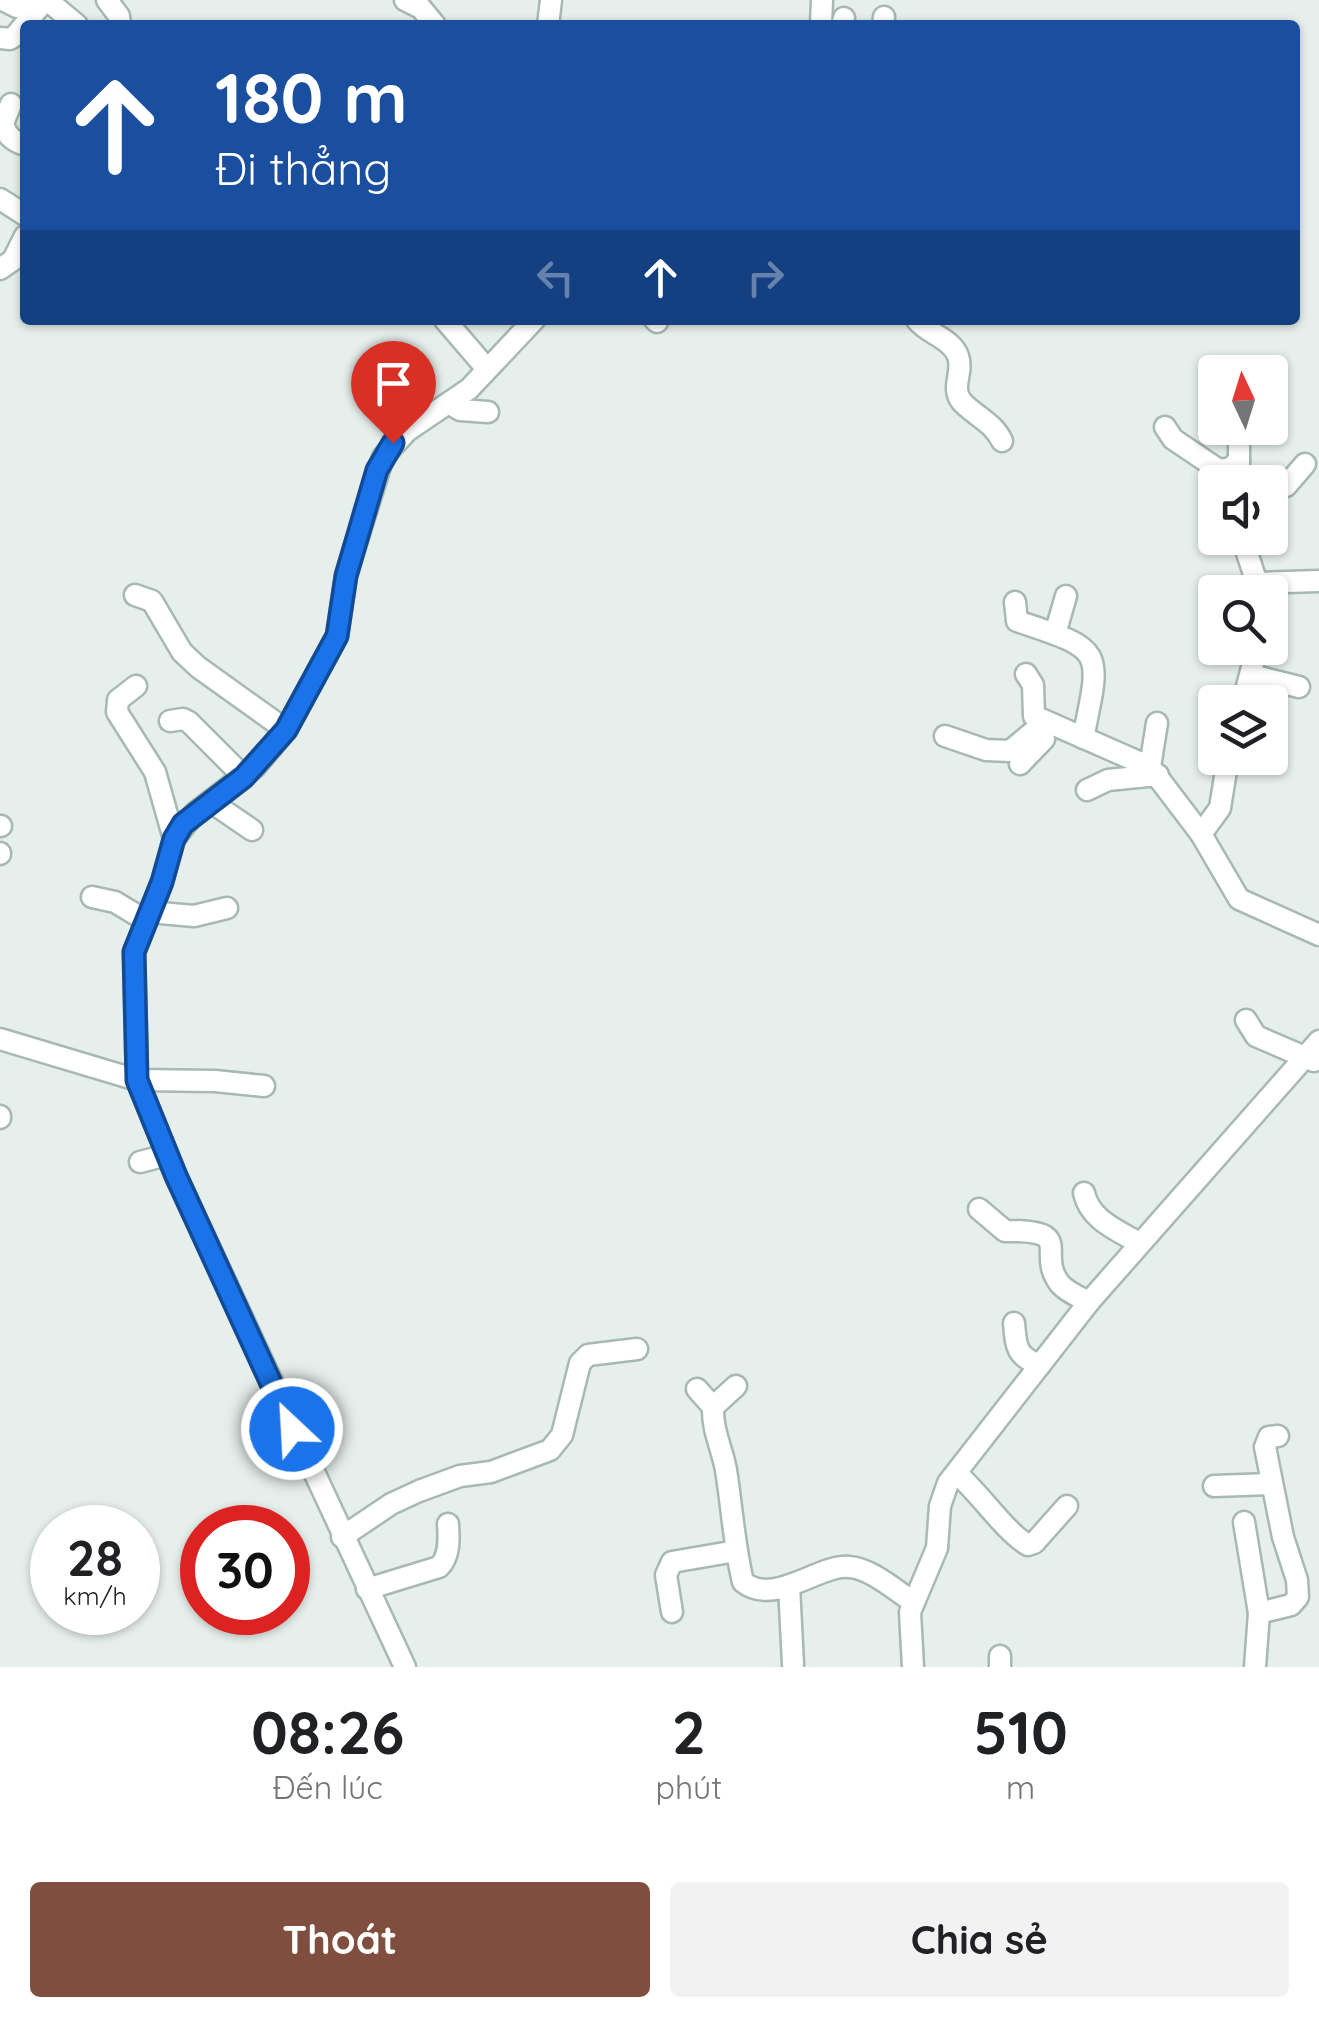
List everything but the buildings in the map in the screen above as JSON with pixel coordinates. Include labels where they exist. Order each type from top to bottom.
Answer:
[{"type":"street","points":[[3,0],[17,7],[34,0]]},
{"type":"street","points":[[29,20],[46,0],[72,20]]},
{"type":"street","points":[[405,0],[431,20]]},
{"type":"street","points":[[11,104],[2,122],[5,131],[20,143]]},
{"type":"street","points":[[0,269],[13,260],[20,246]]},
{"type":"street","points":[[448,325],[487,369]]},
{"type":"street","points":[[405,1667],[342,1537],[137,1080],[134,952],[162,882],[174,839],[183,824],[244,777],[286,730],[337,636],[346,576],[383,457],[407,431],[450,404],[529,325]]},
{"type":"street","points":[[924,325],[952,346],[959,358],[956,387],[960,400],[1002,440]]},
{"type":"street","points":[[450,404],[460,410],[488,412]]},
{"type":"street","points":[[1165,427],[1173,439],[1219,470],[1231,468],[1239,460]]},
{"type":"street","points":[[1239,445],[1239,465]]},
{"type":"street","points":[[1288,483],[1305,464]]},
{"type":"street","points":[[1288,585],[1319,581]]},
{"type":"street","points":[[134,594],[152,601],[182,652],[198,668],[286,730]]},
{"type":"street","points":[[1055,634],[1066,596]]},
{"type":"street","points":[[1015,602],[1017,621],[1081,644],[1092,659],[1095,677],[1082,738]]},
{"type":"street","points":[[1248,685],[1254,665]]},
{"type":"street","points":[[1026,674],[1034,685],[1033,713],[1154,771],[1201,834],[1239,899],[1319,935]]},
{"type":"street","points":[[1251,675],[1299,687]]},
{"type":"street","points":[[136,686],[118,700],[117,712],[154,772],[174,839]]},
{"type":"street","points":[[170,722],[189,722],[244,777]]},
{"type":"street","points":[[1154,771],[1157,723]]},
{"type":"street","points":[[945,736],[986,750],[1010,751],[1050,724]]},
{"type":"street","points":[[1020,764],[1050,724]]},
{"type":"street","points":[[1087,790],[1108,780],[1154,771]]},
{"type":"street","points":[[1201,834],[1220,808],[1225,775]]},
{"type":"street","points":[[211,802],[252,830]]},
{"type":"street","points":[[92,897],[116,902],[147,916],[194,916],[228,908]]},
{"type":"street","points":[[913,1667],[910,1612],[934,1560],[942,1494],[1089,1302],[1314,1054],[1256,1036],[1246,1020]]},
{"type":"street","points":[[0,1039],[137,1080],[264,1086]]},
{"type":"street","points":[[140,1162],[168,1155]]},
{"type":"street","points":[[1084,1193],[1094,1216],[1139,1243]]},
{"type":"street","points":[[979,1209],[1004,1230],[1036,1230],[1046,1237],[1055,1275],[1063,1288],[1089,1302]]},
{"type":"street","points":[[1014,1322],[1016,1349],[1022,1358],[1040,1364]]},
{"type":"street","points":[[342,1537],[391,1504],[419,1491],[460,1476],[491,1472],[550,1450],[562,1435],[580,1363],[588,1355],[637,1349]]},
{"type":"street","points":[[713,1407],[736,1386]]},
{"type":"street","points":[[698,1388],[713,1407],[736,1552],[746,1585],[789,1586],[849,1566],[912,1601]]},
{"type":"street","points":[[1259,1613],[1291,1605],[1298,1597],[1264,1447],[1269,1437],[1278,1436]]},
{"type":"street","points":[[956,1473],[1028,1545],[1067,1506]]},
{"type":"street","points":[[1214,1486],[1271,1484]]},
{"type":"street","points":[[1244,1522],[1259,1613],[1255,1667]]},
{"type":"street","points":[[367,1589],[439,1567],[448,1549],[448,1524]]},
{"type":"street","points":[[672,1612],[666,1575],[672,1562],[736,1552]]},
{"type":"street","points":[[789,1586],[793,1664]]},
{"type":"route","points":[[292,1429],[176,1176],[137,1080],[134,952],[162,882],[174,839],[183,824],[255,767],[286,730],[337,636],[342,624],[346,576],[377,470],[393,443]]}]
